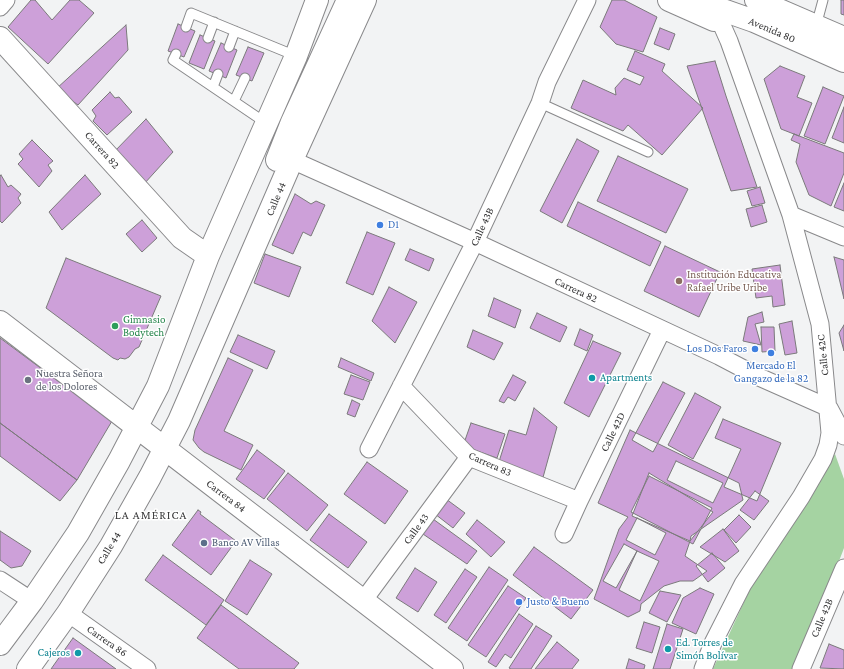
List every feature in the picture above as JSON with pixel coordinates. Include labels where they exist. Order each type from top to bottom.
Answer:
[{"type":"street","points":[[0,8],[6,0]]},
{"type":"street","name":"Calle 44","points":[[189,398],[195,362],[280,121],[296,56],[317,0]]},
{"type":"street","name":"Calle 44","points":[[158,386],[180,357],[333,0]]},
{"type":"street","name":"Calle 44","points":[[0,644],[32,601],[78,532],[118,462],[158,386],[208,256],[280,121],[348,0]]},
{"type":"street","name":"Calle 44","points":[[28,669],[68,613],[111,546],[165,448],[189,398],[292,160],[365,0]]},
{"type":"street","name":"Calle 43B","points":[[369,449],[475,242],[540,103],[547,82],[587,0]]},
{"type":"street","points":[[669,0],[721,23],[754,21]]},
{"type":"street","name":"Avenida 80","points":[[700,0],[717,8],[754,21],[844,61]]},
{"type":"street","name":"Avenida 80","points":[[756,0],[844,38]]},
{"type":"street","name":"Calle 42C","points":[[703,669],[713,643],[743,584],[823,459],[830,433],[829,408],[820,324],[791,215],[729,41],[721,23]]},
{"type":"street","name":"Carrera 82","points":[[0,38],[182,238],[208,256]]},
{"type":"street","name":"Carrera 82","points":[[292,160],[475,242],[719,356],[759,377],[829,408]]},
{"type":"street","points":[[791,215],[844,237]]},
{"type":"street","name":"Carrera 84","points":[[0,322],[452,669]]},
{"type":"street","name":"Calle 42D","points":[[564,534],[662,330]]},
{"type":"street","name":"Carrera 83","points":[[400,386],[469,457],[579,501]]},
{"type":"street","points":[[829,408],[844,436]]},
{"type":"street","name":"Calle 43","points":[[363,601],[469,457]]},
{"type":"street","name":"Calle 42B","points":[[801,669],[844,568]]},
{"type":"street","points":[[0,580],[32,601]]},
{"type":"street","name":"Carrera 86","points":[[68,613],[147,669]]},
{"type":"lane","points":[[816,26],[823,0]]},
{"type":"lane","points":[[186,27],[191,13],[236,31],[258,46],[296,56]]},
{"type":"lane","points":[[208,38],[214,22]]},
{"type":"lane","points":[[229,47],[236,31]]},
{"type":"lane","points":[[176,54],[173,60],[195,70],[213,87],[234,101],[280,121]]},
{"type":"lane","points":[[213,87],[218,74]]},
{"type":"lane","points":[[234,101],[245,78]]},
{"type":"lane","points":[[540,103],[648,152]]},
{"type":"green space","points":[[835,454],[844,479],[844,548],[798,669],[713,669],[751,587]]},
{"type":"building","points":[[31,0],[35,0],[52,20],[70,0],[79,0],[94,13],[48,64],[8,27]]},
{"type":"building","points":[[612,0],[624,0],[657,17],[643,52],[616,44],[600,27]]},
{"type":"building","points":[[841,0],[844,0],[844,15],[841,14]]},
{"type":"building","points":[[178,24],[195,31],[184,57],[168,51]]},
{"type":"building","points":[[126,25],[128,50],[78,105],[56,89]]},
{"type":"building","points":[[660,28],[675,34],[669,50],[654,44]]},
{"type":"building","points":[[200,35],[215,41],[204,69],[189,63]]},
{"type":"building","points":[[221,43],[237,50],[226,78],[209,71]]},
{"type":"building","points":[[248,47],[264,53],[252,81],[236,75]]},
{"type":"building","points":[[635,51],[665,64],[662,71],[703,108],[662,155],[628,125],[623,131],[571,108],[583,80],[616,95],[615,88],[624,78],[640,85],[644,77],[627,70]]},
{"type":"building","points":[[715,61],[757,187],[731,191],[687,66]]},
{"type":"building","points":[[780,66],[805,76],[797,97],[812,103],[799,136],[781,129],[764,79]]},
{"type":"building","points":[[823,87],[844,96],[825,144],[804,136]]},
{"type":"building","points":[[110,92],[115,98],[119,97],[132,112],[107,135],[93,121],[96,116],[92,110]]},
{"type":"building","points":[[844,107],[844,143],[832,138]]},
{"type":"building","points":[[146,119],[173,152],[144,184],[113,153]]},
{"type":"building","points":[[794,134],[844,153],[844,173],[831,206],[809,195],[796,162],[800,144],[791,140]]},
{"type":"building","points":[[577,139],[599,151],[562,223],[540,211]]},
{"type":"building","points":[[32,140],[53,161],[48,165],[52,171],[39,187],[18,164],[23,159],[19,154]]},
{"type":"building","points":[[618,156],[688,189],[666,233],[597,201]]},
{"type":"building","points":[[1,175],[8,187],[11,185],[21,194],[18,198],[21,203],[2,223],[0,221]]},
{"type":"building","points":[[85,175],[101,194],[62,230],[49,212]]},
{"type":"building","points":[[844,183],[844,211],[834,207]]},
{"type":"building","points":[[760,187],[765,203],[752,206],[747,191]]},
{"type":"building","points":[[295,194],[311,204],[316,201],[325,205],[311,236],[303,232],[293,254],[272,245]]},
{"type":"building","points":[[578,202],[661,242],[650,266],[567,226]]},
{"type":"building","points":[[762,205],[767,222],[751,227],[746,209]]},
{"type":"building","points":[[142,220],[157,238],[142,252],[126,234]]},
{"type":"building","points":[[367,232],[395,243],[373,295],[346,283]]},
{"type":"building","points":[[665,246],[720,272],[699,317],[644,291]]},
{"type":"building","points":[[410,249],[434,259],[429,271],[405,260]]},
{"type":"building","points":[[265,254],[301,267],[289,297],[254,283]]},
{"type":"building","points":[[834,257],[844,260],[844,299]]},
{"type":"building","points":[[66,258],[161,296],[139,347],[135,349],[129,357],[125,359],[120,358],[118,360],[113,358],[46,308]]},
{"type":"building","points":[[780,265],[785,305],[773,307],[772,296],[756,298],[752,269]]},
{"type":"building","points":[[389,287],[417,302],[395,343],[372,321]]},
{"type":"building","points":[[494,298],[521,310],[515,328],[488,316]]},
{"type":"building","points":[[762,312],[764,322],[755,324],[761,345],[743,341],[748,317]]},
{"type":"building","points":[[537,313],[567,327],[560,342],[530,328]]},
{"type":"building","points":[[792,321],[797,353],[785,355],[779,324]]},
{"type":"building","points":[[844,325],[844,351],[839,333]]},
{"type":"building","points":[[761,327],[774,327],[775,351],[762,352]]},
{"type":"building","points":[[580,329],[593,335],[587,351],[574,345]]},
{"type":"building","points":[[473,330],[503,343],[494,360],[467,347]]},
{"type":"building","points":[[238,335],[275,351],[267,369],[230,352]]},
{"type":"building","name":"Nuestra Señora de los Dolores","points":[[0,338],[112,421],[77,480],[0,423]]},
{"type":"building","name":"Apartments","points":[[593,341],[621,353],[589,417],[564,403]]},
{"type":"building","points":[[228,358],[253,370],[224,431],[253,445],[241,470],[204,452],[193,440],[195,430]]},
{"type":"building","points":[[341,358],[374,373],[371,381],[338,367]]},
{"type":"building","points":[[351,375],[370,382],[363,400],[344,394]]},
{"type":"building","points":[[513,375],[526,382],[515,401],[508,397],[504,403],[499,401]]},
{"type":"building","points":[[663,382],[685,393],[653,452],[632,440]]},
{"type":"building","points":[[695,393],[721,407],[693,459],[668,445]]},
{"type":"building","points":[[352,400],[360,404],[355,417],[347,414]]},
{"type":"building","points":[[534,408],[557,427],[542,481],[497,468],[509,430],[526,435]]},
{"type":"building","points":[[723,419],[781,443],[757,501],[724,487],[741,449],[715,438]]},
{"type":"building","points":[[0,423],[77,480],[60,501],[0,456]]},
{"type":"building","points":[[471,423],[505,434],[497,458],[463,446]]},
{"type":"building","points":[[630,430],[739,483],[743,500],[691,536],[685,556],[707,571],[693,581],[680,581],[664,586],[641,604],[640,611],[628,617],[594,599],[619,529],[628,517],[598,503]]},
{"type":"building","points":[[257,450],[285,471],[264,499],[236,479]]},
{"type":"building","points":[[676,461],[723,483],[713,503],[667,480]]},
{"type":"building","points":[[367,462],[408,491],[385,524],[344,494]]},
{"type":"building","points":[[288,473],[328,505],[307,531],[267,499]]},
{"type":"building","points":[[649,473],[713,512],[690,541],[632,516]]},
{"type":"building","points":[[649,476],[712,508],[693,544],[631,512]]},
{"type":"building","points":[[755,491],[769,501],[754,520],[740,510]]},
{"type":"building","points":[[446,499],[465,513],[453,528],[435,514]]},
{"type":"building","name":"Banco AV Villas","points":[[198,510],[201,512],[200,514],[236,541],[211,575],[172,545]]},
{"type":"building","points":[[329,514],[367,542],[348,568],[310,540]]},
{"type":"building","points":[[739,515],[751,527],[736,543],[724,530]]},
{"type":"building","points":[[637,518],[666,533],[655,555],[626,540]]},
{"type":"building","points":[[433,519],[477,551],[467,564],[420,532]]},
{"type":"building","points":[[477,520],[505,542],[491,557],[466,534]]},
{"type":"building","points":[[723,529],[739,551],[725,562],[700,547]]},
{"type":"building","points":[[0,531],[31,551],[22,566],[11,568],[0,560]]},
{"type":"building","points":[[624,544],[637,551],[616,588],[603,581]]},
{"type":"building","points":[[534,547],[593,590],[571,619],[513,575]]},
{"type":"building","points":[[637,551],[659,561],[640,601],[619,590]]},
{"type":"building","points":[[712,553],[725,568],[708,582],[696,566]]},
{"type":"building","points":[[163,555],[224,600],[206,625],[145,580]]},
{"type":"building","points":[[250,560],[272,574],[247,615],[225,601]]},
{"type":"building","points":[[489,567],[508,580],[467,641],[448,628]]},
{"type":"building","points":[[415,568],[437,582],[418,612],[396,598]]},
{"type":"building","points":[[465,569],[477,577],[446,623],[434,615]]},
{"type":"building","points":[[508,586],[526,598],[486,657],[468,645]]},
{"type":"building","points":[[700,588],[714,594],[696,634],[672,623],[683,598]]},
{"type":"building","points":[[660,591],[681,595],[667,622],[649,613]]},
{"type":"building","points":[[221,605],[299,663],[294,669],[239,669],[197,638]]},
{"type":"building","points":[[519,614],[533,624],[511,658],[505,654],[496,667],[488,662]]},
{"type":"building","points":[[644,622],[660,627],[652,653],[636,648]]},
{"type":"building","name":"Ed. Torres de Simón Bolívar","points":[[667,624],[683,629],[670,669],[653,669]]},
{"type":"building","points":[[536,626],[552,636],[531,669],[509,668]]},
{"type":"building","name":"Cajeros","points":[[73,638],[116,669],[51,669]]},
{"type":"building","points":[[557,642],[579,660],[572,669],[535,669]]},
{"type":"building","points":[[829,644],[844,650],[844,669],[820,668]]},
{"type":"building","points":[[629,659],[645,665],[644,669],[626,669]]},
{"type":"place","name":"D1","points":[[380,225]]},
{"type":"place","name":"Institución Educativa Rafael Uribe Uribe","points":[[679,281]]},
{"type":"place","name":"Gimnasio Bodytech","points":[[115,326]]},
{"type":"place","name":"Los Dos Faros","points":[[755,349]]},
{"type":"place","name":"Mercado El Gangazo de la 82","points":[[771,353]]},
{"type":"place","name":"Apartments","points":[[592,378]]},
{"type":"place","name":"Nuestra Señora de los Dolores","points":[[28,380]]},
{"type":"place","name":"Banco AV Villas","points":[[204,543]]},
{"type":"place","name":"Justo & Bueno","points":[[519,602]]},
{"type":"place","name":"Ed. Torres de Simón Bolívar","points":[[668,649]]},
{"type":"place","name":"Cajeros","points":[[78,653]]},
{"type":"district","name":"LA AMÉRICA","points":[[151,515]]}]
